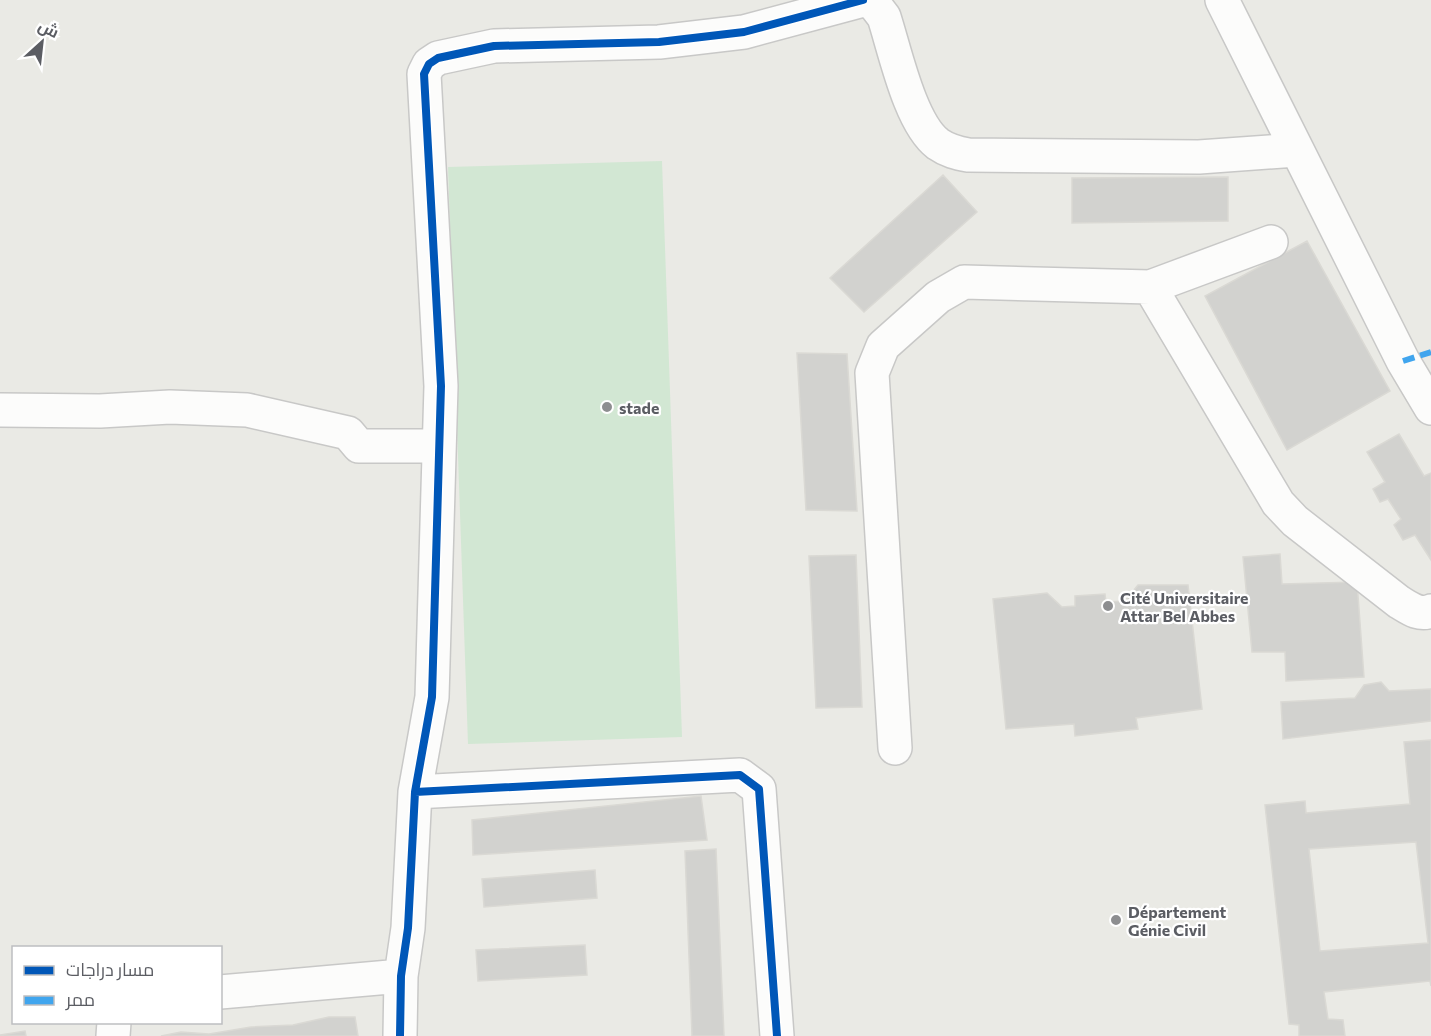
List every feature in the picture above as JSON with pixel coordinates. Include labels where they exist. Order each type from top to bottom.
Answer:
[{"type":"street","points":[[400,1036],[401,976],[408,928],[415,792],[432,697],[441,386],[424,74],[429,64],[438,58],[458,52],[494,46],[659,42],[744,32],[864,0],[874,4],[884,17],[914,111],[937,143],[951,152],[968,155],[1199,157],[1296,150]]},
{"type":"street","points":[[1222,0],[1403,361],[1431,408]]},
{"type":"street","points":[[895,748],[872,373],[883,346],[938,297],[964,282],[1150,287],[1271,242]]},
{"type":"street","points":[[1150,287],[1278,503],[1295,521],[1399,602],[1412,610],[1427,613],[1431,611]]},
{"type":"street","points":[[0,410],[100,411],[170,407],[247,410],[348,433],[359,446],[439,446]]},
{"type":"street","points":[[415,792],[740,775],[759,789],[777,1036]]},
{"type":"street","points":[[222,992],[401,976]]},
{"type":"green space","points":[[662,161],[682,737],[468,744],[448,167]]},
{"type":"building","points":[[943,175],[977,212],[864,312],[830,278]]},
{"type":"building","points":[[1228,177],[1228,221],[1072,223],[1072,178]]},
{"type":"building","points":[[1307,241],[1390,391],[1287,450],[1205,296]]},
{"type":"building","points":[[797,353],[847,354],[857,511],[806,510]]},
{"type":"building","points":[[1399,434],[1424,476],[1431,473],[1431,560],[1415,535],[1403,540],[1394,525],[1401,519],[1388,499],[1380,502],[1373,489],[1385,482],[1367,452]]},
{"type":"building","points":[[1280,554],[1282,584],[1357,582],[1364,677],[1286,681],[1285,652],[1252,652],[1243,557]]},
{"type":"building","points":[[856,555],[862,707],[816,708],[809,556]]},
{"type":"building","points":[[1138,585],[1188,585],[1202,709],[1136,718],[1138,729],[1075,736],[1074,724],[1006,729],[993,599],[1047,593],[1062,607],[1075,606],[1075,596],[1105,594],[1106,602],[1125,601]]},
{"type":"building","points":[[1381,682],[1389,691],[1431,689],[1431,721],[1283,739],[1281,702],[1355,698],[1364,685]]},
{"type":"building","points":[[1431,740],[1431,986],[1430,981],[1324,992],[1328,1019],[1343,1020],[1345,1036],[1299,1036],[1299,1025],[1289,1024],[1265,805],[1305,801],[1306,813],[1410,804],[1404,742]],"holes":[[[1416,842],[1428,943],[1320,951],[1309,849]]]},
{"type":"building","points":[[701,796],[707,840],[473,855],[472,820]]},
{"type":"building","points":[[716,849],[724,1036],[692,1036],[685,851]]},
{"type":"building","points":[[595,870],[597,898],[484,907],[482,879]]},
{"type":"building","points":[[585,945],[587,975],[478,981],[476,950]]},
{"type":"building","points":[[329,1017],[355,1017],[358,1036],[161,1036],[181,1032],[209,1034],[251,1027],[293,1025]]},
{"type":"building","points":[[25,1031],[26,1036],[0,1036],[0,1035]]},
{"type":"marked path","points":[[1403,361],[1431,352]]},
{"type":"cycle path","points":[[400,1036],[401,976],[408,928],[415,792],[432,697],[441,386],[424,74],[429,64],[438,58],[494,46],[659,42],[744,32],[863,0]]},
{"type":"cycle path","points":[[415,792],[740,775],[759,789],[777,1036]]},
{"type":"place","name":"stade","points":[[607,407]]},
{"type":"place","name":"Cité Universitaire Attar Bel Abbes","points":[[1108,606]]},
{"type":"place","name":"Département Génie Civil","points":[[1116,920]]}]
